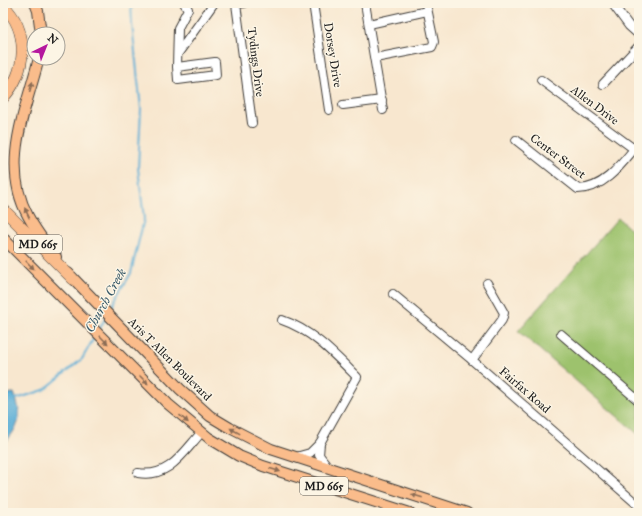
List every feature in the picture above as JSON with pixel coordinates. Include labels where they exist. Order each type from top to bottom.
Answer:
[{"type":"highway","points":[[3,5],[19,29],[23,56],[15,83],[3,98]]},
{"type":"highway","name":"Aris T Allen Boulevard","points":[[3,209],[75,282]]},
{"type":"main road","points":[[35,3],[38,11],[40,26]]},
{"type":"main road","points":[[37,66],[18,133],[16,174],[22,202],[28,216],[75,282]]},
{"type":"main road","name":"MD 665","points":[[3,238],[168,404],[201,433],[233,452],[263,466],[410,513]]},
{"type":"main road","name":"Aris T Allen Boulevard","points":[[75,282],[180,389],[210,416],[248,439],[296,457],[467,513]]},
{"type":"street","points":[[177,67],[215,62],[216,75],[178,80],[177,67],[179,52],[178,28],[188,9],[184,3]]},
{"type":"street","points":[[179,52],[214,3]]},
{"type":"street","name":"Tydings Drive","points":[[245,3],[236,4],[252,123]]},
{"type":"street","name":"Dorsey Drive","points":[[313,3],[329,110]]},
{"type":"street","points":[[366,3],[383,110]]},
{"type":"street","points":[[612,3],[629,26],[639,35]]},
{"type":"street","points":[[369,24],[426,7],[434,42],[432,47],[375,58]]},
{"type":"street","points":[[603,84],[639,46]]},
{"type":"street","name":"Allen Drive","points":[[541,80],[636,146]]},
{"type":"street","points":[[343,105],[382,100]]},
{"type":"street","name":"Center Street","points":[[516,140],[578,189],[586,189],[605,180],[636,146]]},
{"type":"street","points":[[472,360],[502,320],[504,313],[487,283]]},
{"type":"street","name":"Fairfax Road","points":[[393,294],[472,360],[639,506]]},
{"type":"street","points":[[282,320],[296,325],[336,355],[357,377],[320,442],[310,453],[296,457]]},
{"type":"street","points":[[561,334],[639,401]]},
{"type":"street","points":[[138,474],[149,475],[166,469],[201,433]]},
{"type":"street","points":[[320,442],[319,455],[329,468]]},
{"type":"green space","points":[[618,218],[639,237],[639,435],[518,331]]},
{"type":"water","points":[[14,393],[19,409],[18,421],[13,433],[3,446],[3,394]]},
{"type":"waterway","name":"Church Creek","points":[[109,311],[131,273],[144,219],[138,168],[141,109],[131,3]]},
{"type":"waterway","name":"Church Creek","points":[[99,330],[106,317]]},
{"type":"waterway","name":"Church Creek","points":[[16,399],[44,390],[82,359],[95,336]]}]
